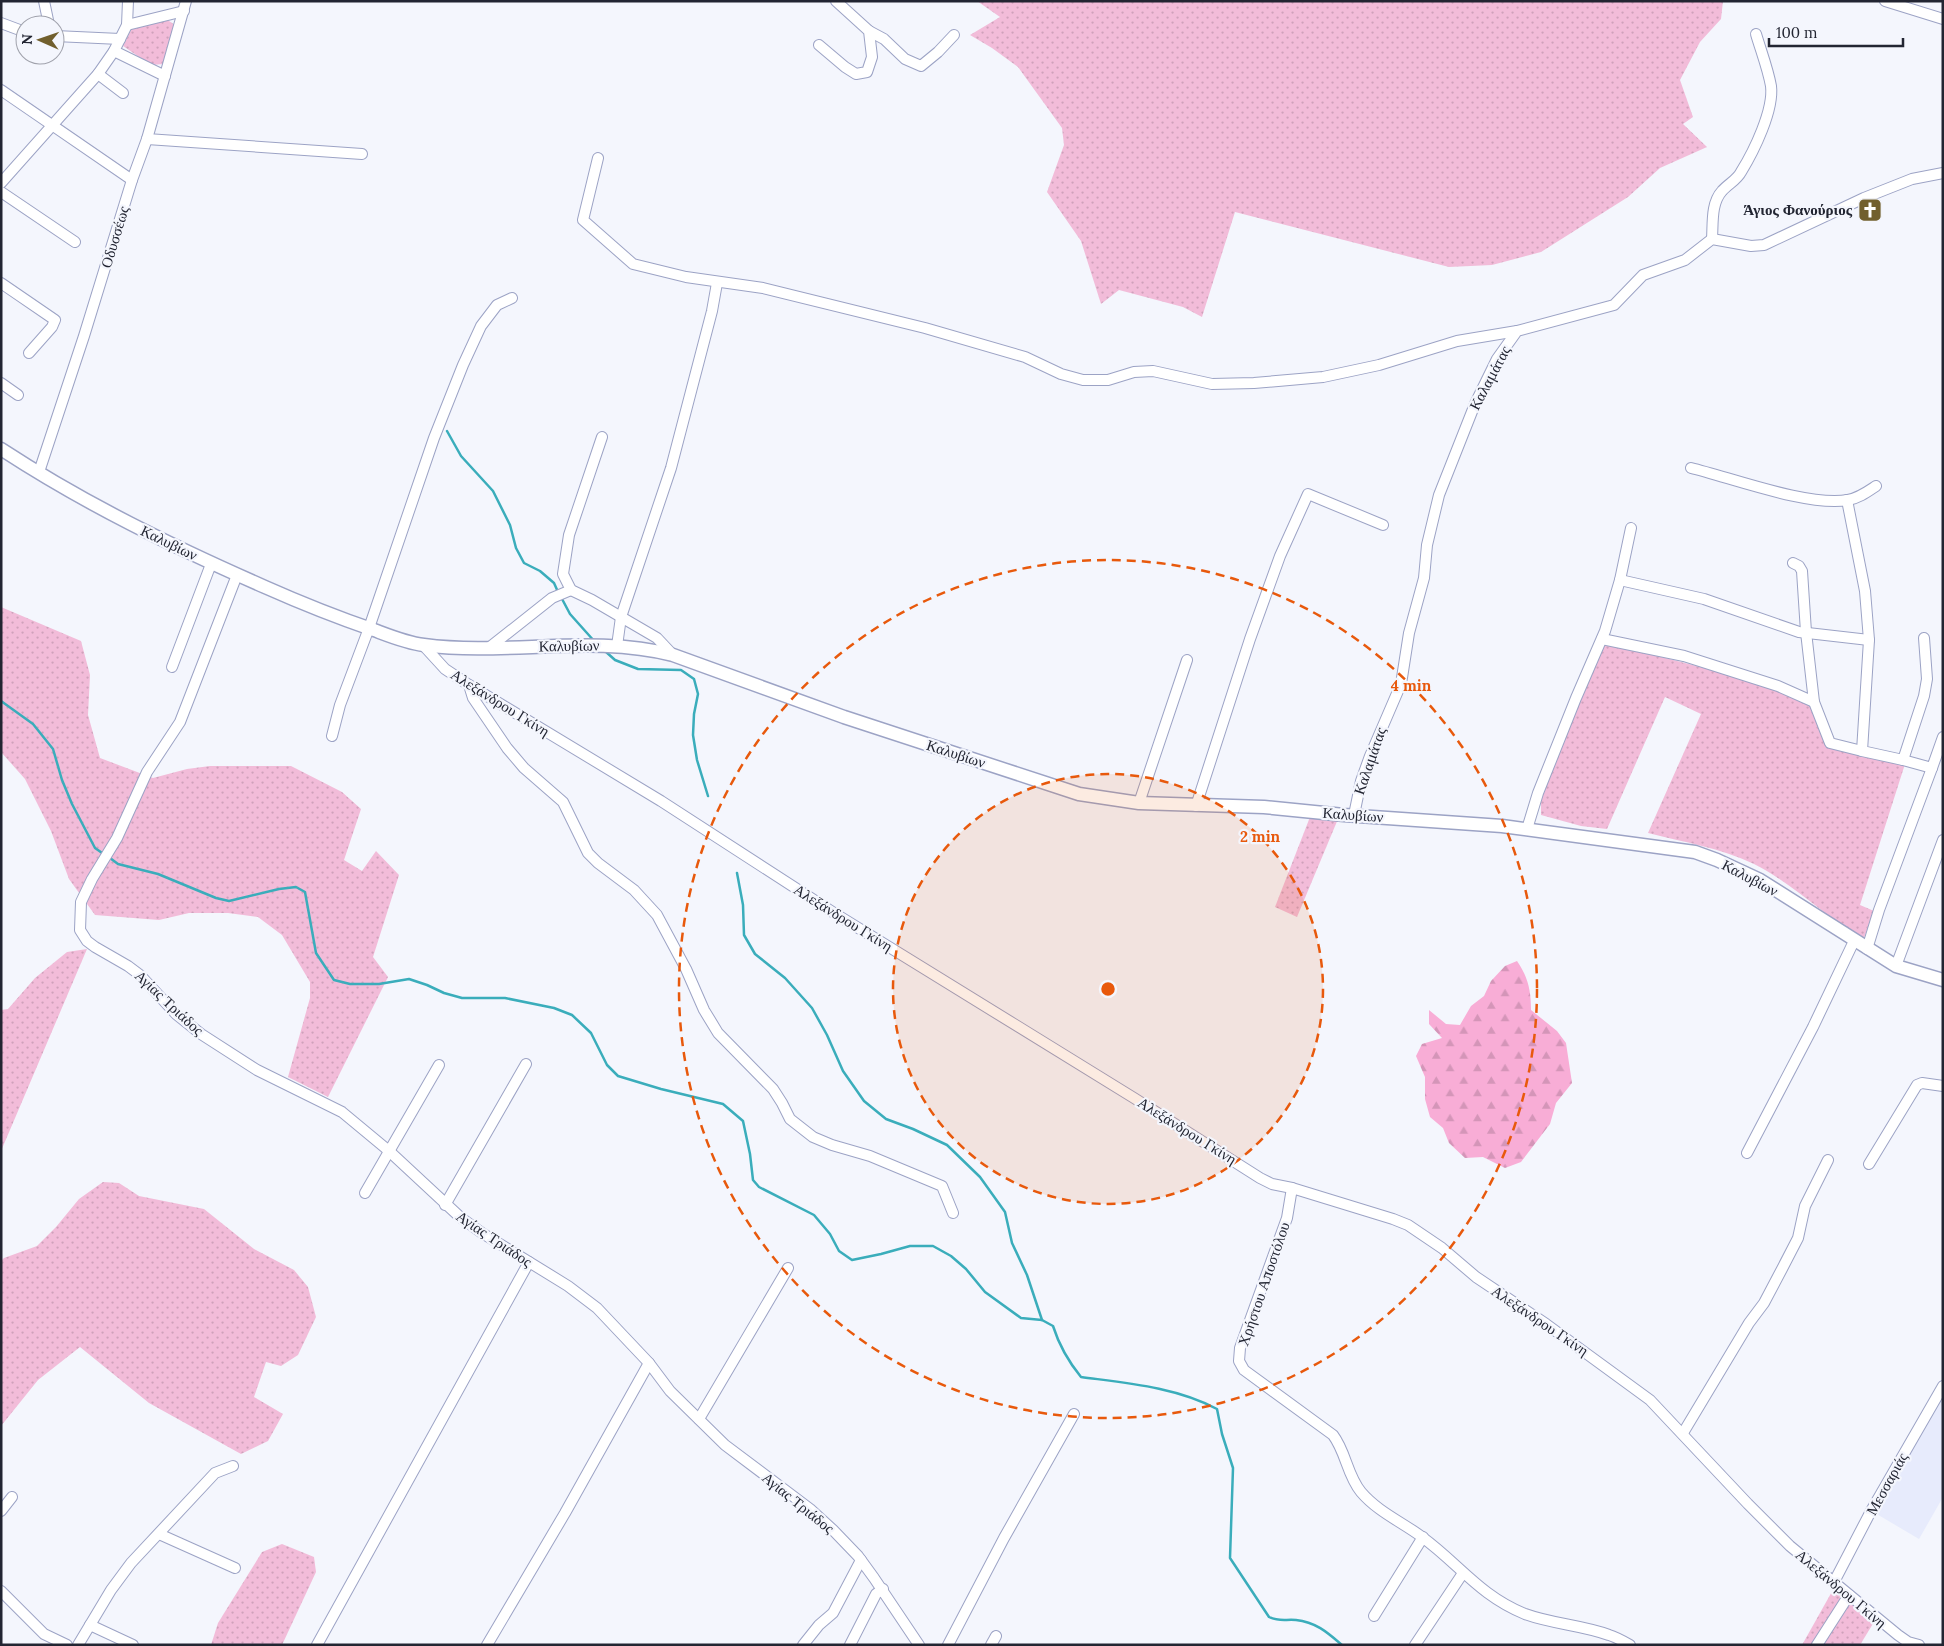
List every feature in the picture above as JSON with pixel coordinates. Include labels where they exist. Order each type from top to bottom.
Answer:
[{"type":"main road","name":"Καλυβίων","points":[[1,449],[116,517],[211,564],[313,609],[406,641],[455,648],[613,646],[655,650],[844,717],[1079,794],[1139,803],[1264,807],[1502,826],[1695,852],[1760,880],[1896,966],[1937,978],[1943,984]]},
{"type":"street","points":[[44,1],[47,15]]},
{"type":"street","points":[[3,177],[98,74],[114,51],[127,25],[128,1]]},
{"type":"street","points":[[836,1],[869,32],[884,39],[905,59],[922,66],[954,34]]},
{"type":"street","points":[[1885,1],[1943,19]]},
{"type":"street","points":[[127,25],[185,6]]},
{"type":"street","name":"Οδυσσέως","points":[[38,472],[84,336],[132,180],[147,139],[185,6]]},
{"type":"street","points":[[1,23],[15,28]]},
{"type":"street","points":[[819,45],[856,74],[867,72],[872,57],[869,32]]},
{"type":"street","points":[[1756,34],[1771,86],[1771,105],[1752,152],[1740,174],[1721,191],[1717,198],[1714,207],[1712,239],[1752,246],[1764,245],[1864,198],[1912,180],[1943,173]]},
{"type":"street","points":[[65,37],[120,40]]},
{"type":"street","points":[[114,51],[165,76]]},
{"type":"street","points":[[98,74],[123,93]]},
{"type":"street","points":[[1,90],[132,180]]},
{"type":"street","points":[[147,139],[362,154]]},
{"type":"street","points":[[598,158],[583,220],[633,264],[717,283],[763,288],[925,328],[1025,357],[1061,374],[1083,380],[1108,380],[1134,372],[1153,371],[1212,384],[1254,383],[1324,377],[1379,365],[1457,341],[1517,331]]},
{"type":"street","points":[[1,192],[76,242]]},
{"type":"street","name":"Καλαμάτας","points":[[1354,815],[1361,781],[1401,684],[1409,634],[1424,578],[1427,545],[1439,495],[1475,404],[1497,359],[1517,331],[1614,305],[1643,275],[1685,260],[1712,239]]},
{"type":"street","points":[[1,283],[55,320],[52,327],[29,353]]},
{"type":"street","points":[[613,646],[671,468],[712,311],[717,283]]},
{"type":"street","points":[[332,736],[340,705],[369,628],[434,438],[462,365],[481,326],[496,305],[512,298]]},
{"type":"street","points":[[1,383],[18,395]]},
{"type":"street","points":[[568,591],[562,574],[563,562],[569,535],[602,437]]},
{"type":"street","points":[[1691,468],[1796,496],[1827,500],[1847,500],[1859,497],[1876,486]]},
{"type":"street","points":[[1196,806],[1250,639],[1280,556],[1308,494],[1383,525]]},
{"type":"street","points":[[1847,500],[1864,591],[1869,640],[1866,712],[1862,750]]},
{"type":"street","points":[[1527,829],[1538,793],[1602,638],[1620,580],[1631,528]]},
{"type":"street","points":[[172,667],[211,564]]},
{"type":"street","points":[[1793,564],[1802,571],[1806,632],[1814,702],[1828,741],[1932,768]]},
{"type":"street","name":"Αγίας Τριάδος","points":[[238,575],[180,722],[147,772],[117,838],[92,878],[81,902],[80,930],[87,941],[103,953],[134,970],[176,1014],[201,1034],[257,1070],[342,1112],[389,1151],[445,1204],[482,1233],[568,1286],[590,1302],[649,1363],[670,1391],[725,1444],[810,1509],[833,1530],[861,1560],[919,1645]]},
{"type":"street","points":[[1620,580],[1704,599],[1799,632],[1869,640]]},
{"type":"street","points":[[490,647],[552,598],[568,591],[592,600],[657,638],[673,655]]},
{"type":"street","points":[[1602,638],[1684,656],[1778,686],[1814,702]]},
{"type":"street","points":[[1903,760],[1924,696],[1927,679],[1924,638]]},
{"type":"street","name":"Αλεξάνδρου Γκίνη","points":[[424,645],[435,660],[445,669],[469,685],[661,801],[834,913],[1260,1178],[1272,1184],[1292,1188],[1369,1211],[1408,1225],[1442,1248],[1476,1277],[1611,1370],[1650,1400],[1790,1546],[1834,1582],[1895,1640],[1920,1645]]},
{"type":"street","points":[[1139,803],[1187,660]]},
{"type":"street","points":[[469,685],[473,698],[507,748],[530,774],[563,802],[588,853],[598,863],[634,890],[657,915],[686,969],[704,1010],[718,1033],[773,1089],[790,1120],[813,1137],[832,1145],[870,1156],[942,1186],[953,1213]]},
{"type":"street","points":[[1867,949],[1878,910],[1943,737]]},
{"type":"street","points":[[1896,966],[1943,840]]},
{"type":"street","points":[[1747,1153],[1813,1027],[1854,941]]},
{"type":"street","points":[[445,1204],[526,1064]]},
{"type":"street","points":[[364,1193],[439,1065]]},
{"type":"street","points":[[1869,1164],[1917,1084],[1943,1086]]},
{"type":"street","points":[[1683,1433],[1749,1323],[1764,1303],[1798,1238],[1805,1206],[1828,1160]]},
{"type":"street","name":"Χρήστου Αποστόλου","points":[[1292,1188],[1287,1218],[1240,1348],[1239,1361],[1244,1370],[1333,1435],[1341,1446],[1353,1480],[1362,1493],[1380,1509],[1423,1537],[1477,1586],[1501,1603],[1526,1614],[1610,1635],[1630,1645]]},
{"type":"street","points":[[317,1645],[529,1262]]},
{"type":"street","points":[[699,1419],[788,1268]]},
{"type":"street","points":[[487,1645],[565,1513],[649,1363]]},
{"type":"street","name":"Μεσσαριάς","points":[[1834,1582],[1871,1511],[1943,1386]]},
{"type":"street","points":[[948,1645],[1004,1538],[1074,1414]]},
{"type":"street","points":[[78,1645],[111,1590],[131,1563],[215,1473],[233,1466]]},
{"type":"street","points":[[1,1511],[12,1498]]},
{"type":"street","points":[[159,1534],[235,1568]]},
{"type":"street","points":[[1374,1616],[1423,1537]]},
{"type":"street","points":[[803,1645],[819,1625],[833,1614],[861,1560]]},
{"type":"street","points":[[1415,1645],[1463,1573]]},
{"type":"street","points":[[850,1645],[876,1594],[883,1590]]},
{"type":"street","points":[[1,1591],[44,1634],[67,1645]]},
{"type":"street","points":[[1817,1645],[1848,1595]]},
{"type":"street","points":[[90,1625],[133,1645]]},
{"type":"shaded area","points":[[977,1],[1723,1],[1721,19],[1700,42],[1680,80],[1693,117],[1683,124],[1707,147],[1660,168],[1628,197],[1541,252],[1492,265],[1449,267],[1235,212],[1202,317],[1183,307],[1119,290],[1101,304],[1081,241],[1047,192],[1064,145],[1062,128],[1018,67],[970,35],[1000,17]]},
{"type":"shaded area","points":[[166,19],[175,25],[164,64],[151,65],[123,46],[132,28]]},
{"type":"shaded area","points":[[1,607],[81,641],[90,675],[88,715],[100,758],[153,778],[187,769],[210,766],[291,766],[342,792],[361,809],[344,860],[362,871],[376,851],[399,875],[373,957],[388,977],[328,1097],[288,1077],[310,998],[310,982],[282,935],[258,917],[228,913],[189,913],[159,920],[95,915],[69,879],[51,831],[25,779],[1,752]]},
{"type":"shaded area","points":[[1602,642],[1734,677],[1812,703],[1825,744],[1905,764],[1860,905],[1874,911],[1864,938],[1836,921],[1783,881],[1754,864],[1715,850],[1648,833],[1701,714],[1665,697],[1607,829],[1581,826],[1541,815],[1541,794]]},
{"type":"shaded area","points":[[1310,817],[1338,819],[1297,917],[1275,907]]},
{"type":"shaded area","points":[[87,949],[1,1151],[1,1010],[8,1009],[35,978],[67,952]]},
{"type":"shaded area","points":[[103,1182],[119,1183],[139,1196],[204,1209],[254,1249],[294,1270],[308,1287],[316,1317],[298,1355],[281,1366],[266,1362],[254,1397],[283,1414],[268,1441],[241,1454],[149,1403],[80,1347],[38,1380],[1,1426],[1,1261],[4,1258],[37,1246],[56,1227],[79,1199]]},
{"type":"shaded area","points":[[1943,1397],[1943,1497],[1919,1539],[1875,1513]]},
{"type":"shaded area","points":[[282,1544],[314,1557],[316,1572],[282,1645],[211,1645],[218,1623],[262,1552]]},
{"type":"shaded area","points":[[1834,1588],[1874,1622],[1860,1645],[1802,1645]]},
{"type":"green space","points":[[1517,961],[1528,984],[1531,1010],[1557,1031],[1566,1043],[1572,1083],[1556,1103],[1550,1124],[1521,1162],[1505,1168],[1483,1157],[1465,1158],[1449,1143],[1443,1128],[1430,1117],[1425,1099],[1425,1077],[1416,1056],[1422,1044],[1442,1038],[1429,1024],[1429,1010],[1446,1024],[1460,1025],[1471,1006],[1484,996],[1491,981],[1505,966]]},
{"type":"waterway","points":[[447,431],[461,456],[493,491],[510,525],[516,548],[524,563],[540,571],[554,583],[558,592]]},
{"type":"waterway","points":[[561,597],[570,614],[595,642]]},
{"type":"waterway","points":[[605,651],[615,660],[638,669],[681,670],[694,679],[698,694],[694,714],[693,735],[697,760],[708,796]]},
{"type":"waterway","points":[[1,701],[33,724],[53,749],[62,780],[72,804],[95,848],[105,855]]},
{"type":"waterway","points":[[110,858],[118,864],[158,874],[216,898],[229,901],[279,889],[296,887],[305,892],[316,953],[334,980],[350,984],[379,984],[409,979],[462,998],[505,998],[554,1008],[572,1015],[591,1033],[607,1065],[618,1076],[723,1104],[743,1121],[753,1180],[759,1187],[814,1215],[830,1234],[839,1251],[852,1260],[910,1246],[933,1246],[951,1256],[966,1269],[985,1292],[1021,1318],[1042,1320],[1053,1326],[1064,1353],[1081,1377],[1168,1391],[1217,1409],[1222,1434],[1233,1468],[1230,1558],[1269,1617],[1310,1623],[1327,1632],[1342,1645]]},
{"type":"waterway","points":[[737,873],[743,905],[744,935],[755,954],[785,978],[812,1008],[827,1035],[843,1071],[864,1101],[886,1119],[947,1145],[980,1177],[1005,1212],[1012,1243],[1027,1275],[1042,1320]]},
{"type":"place","name":"Άγιος Φανούριος","points":[[1870,210]]}]
